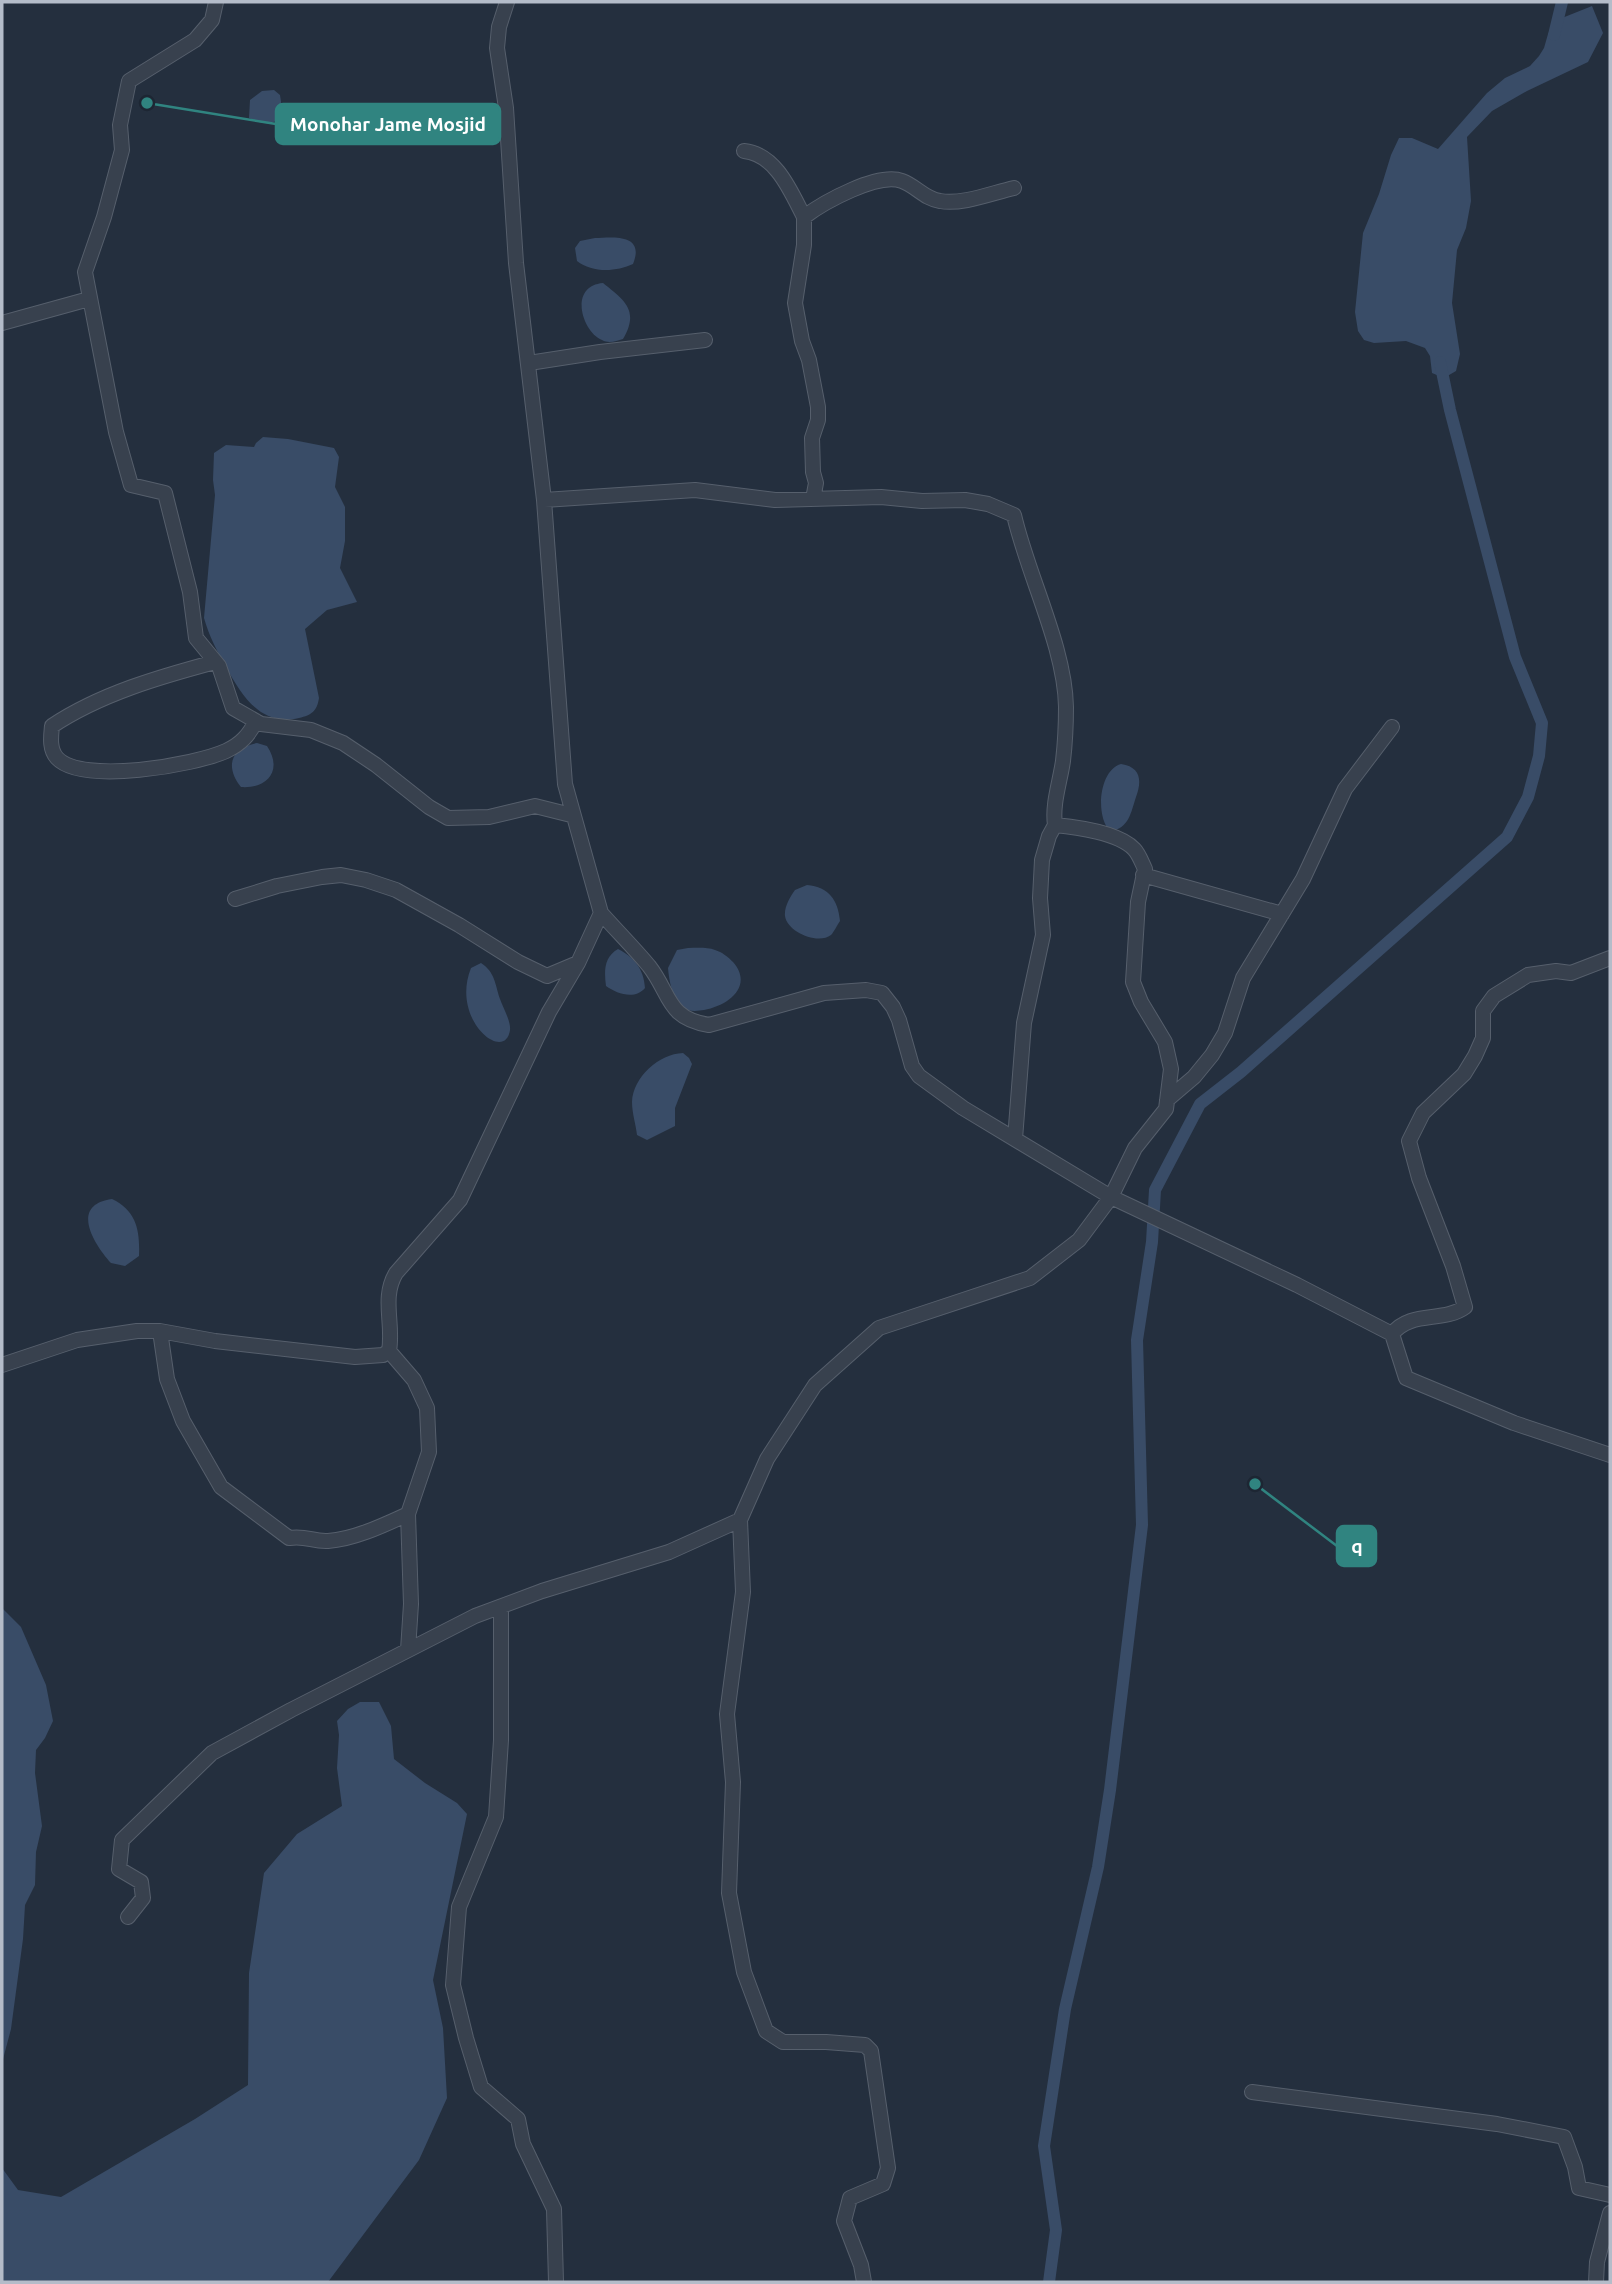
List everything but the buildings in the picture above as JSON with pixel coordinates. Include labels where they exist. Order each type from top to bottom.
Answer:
[{"type":"street","points":[[216,2],[212,20],[195,40],[129,82],[120,125],[122,150],[104,217],[85,272],[116,432],[131,485],[165,493],[190,592],[196,638],[215,662],[233,708],[261,724],[312,730],[343,743],[448,818],[489,817],[535,806],[572,815]]},
{"type":"street","points":[[507,2],[499,27],[497,48],[506,108],[516,263],[544,500],[565,785],[601,913],[651,968],[678,1012],[692,1022],[709,1025],[824,993],[866,990],[882,993],[894,1007],[912,1066],[919,1076],[963,1108],[1111,1197],[1297,1285],[1392,1334],[1406,1378],[1514,1423],[1610,1455]]},
{"type":"street","points":[[744,151],[749,151],[772,164],[804,217],[804,245],[795,303],[818,407],[818,421],[813,438],[813,471],[816,483],[813,499]]},
{"type":"street","points":[[804,217],[828,202],[885,179],[901,180],[939,201],[964,199],[1014,188]]},
{"type":"street","points":[[2,323],[89,299]]},
{"type":"street","points":[[529,363],[705,340]]},
{"type":"street","points":[[544,500],[695,491],[775,500],[881,497],[922,501],[965,500],[988,504],[1014,515],[1055,650],[1066,706],[1055,825],[1042,860],[1040,898],[1043,934],[1024,1023],[1015,1139]]},
{"type":"street","points":[[215,662],[173,673],[76,710],[51,726],[51,744],[57,758],[78,770],[117,773],[201,759],[226,751],[241,742],[249,735],[256,721]]},
{"type":"street","points":[[1167,1100],[1194,1077],[1212,1055],[1225,1032],[1244,978],[1303,879],[1345,789],[1392,727]]},
{"type":"street","points":[[863,2282],[861,2265],[844,2221],[850,2198],[883,2184],[888,2168],[871,2052],[865,2045],[783,2042],[766,2031],[744,1972],[729,1893],[733,1782],[727,1714],[743,1592],[740,1520],[767,1459],[815,1385],[879,1328],[1030,1278],[1079,1240],[1111,1197],[1135,1148],[1166,1108],[1171,1069],[1165,1042],[1141,1002],[1133,982],[1138,902],[1145,869],[1134,849],[1116,838],[1055,825]]},
{"type":"street","points":[[235,899],[276,886],[341,875],[396,890],[518,962],[547,976],[578,963]]},
{"type":"street","points":[[1143,875],[1282,914]]},
{"type":"street","points":[[389,1351],[390,1282],[460,1200],[549,1012],[578,963],[601,913]]},
{"type":"street","points":[[1392,1334],[1409,1320],[1455,1314],[1465,1307],[1454,1266],[1419,1178],[1409,1141],[1423,1113],[1464,1074],[1475,1056],[1483,1038],[1483,1011],[1494,996],[1528,975],[1556,971],[1571,973],[1610,958]]},
{"type":"street","points":[[2,1365],[77,1340],[137,1331],[160,1331],[215,1341],[355,1357],[389,1351]]},
{"type":"street","points":[[160,1331],[167,1379],[183,1421],[221,1487],[272,1527],[289,1538],[303,1535],[324,1542],[341,1539],[408,1514]]},
{"type":"street","points":[[389,1351],[414,1380],[427,1408],[429,1452],[408,1514],[411,1604],[408,1650]]},
{"type":"street","points":[[128,1917],[143,1898],[141,1882],[119,1869],[121,1840],[212,1753],[475,1616],[542,1591],[669,1552],[740,1520]]},
{"type":"street","points":[[501,1606],[501,1740],[496,1817],[459,1907],[453,1985],[481,2087],[518,2119],[523,2144],[554,2209],[556,2282]]},
{"type":"street","points":[[1252,2092],[1497,2124],[1564,2137],[1579,2188],[1610,2195]]},
{"type":"street","points":[[1597,2282],[1597,2262],[1610,2213]]},
{"type":"water","points":[[1592,6],[1603,33],[1588,62],[1492,111],[1467,137],[1471,201],[1466,228],[1457,250],[1452,303],[1460,354],[1456,371],[1444,378],[1432,373],[1430,356],[1425,348],[1406,341],[1374,343],[1364,340],[1358,331],[1355,312],[1363,233],[1399,138],[1412,138],[1438,149],[1487,93],[1505,78],[1530,66],[1544,48],[1553,25],[1562,18]]},
{"type":"water","points":[[274,90],[280,95],[283,115],[267,123],[249,118],[250,100],[262,91]]},
{"type":"water","points":[[619,238],[632,242],[636,254],[633,264],[604,270],[590,268],[577,261],[575,248],[580,241]]},
{"type":"water","points":[[603,283],[623,301],[630,313],[628,329],[623,339],[612,342],[595,335],[584,319],[582,310],[585,292],[592,286]]},
{"type":"water","points":[[263,437],[334,448],[339,457],[335,487],[345,507],[345,541],[340,568],[357,602],[327,610],[305,629],[319,698],[311,714],[286,720],[263,713],[246,698],[219,655],[204,618],[215,495],[214,453],[226,445],[254,447]]},
{"type":"water","points":[[257,743],[267,746],[272,755],[273,770],[259,785],[241,787],[233,772],[233,759],[241,749]]},
{"type":"water","points":[[1121,764],[1133,768],[1138,776],[1139,786],[1128,819],[1121,827],[1110,831],[1102,815],[1102,794],[1108,775]]},
{"type":"water","points":[[807,885],[827,892],[837,907],[840,921],[831,935],[825,938],[811,938],[797,932],[787,922],[785,913],[789,899],[795,890]]},
{"type":"water","points":[[618,949],[629,956],[640,969],[645,988],[641,992],[631,995],[606,986],[606,965],[613,952]]},
{"type":"water","points":[[677,950],[715,950],[733,962],[739,971],[739,987],[722,1004],[699,1011],[683,1008],[676,1000],[668,968]]},
{"type":"water","points":[[481,963],[492,974],[509,1023],[510,1030],[506,1039],[499,1042],[490,1039],[481,1031],[468,1004],[466,987],[471,968]]},
{"type":"water","points":[[683,1053],[692,1064],[675,1108],[675,1126],[647,1140],[637,1135],[633,1093],[649,1068],[674,1054]]},
{"type":"water","points":[[112,1199],[132,1216],[139,1238],[139,1256],[125,1266],[111,1263],[98,1246],[89,1226],[91,1209]]},
{"type":"water","points":[[2,1608],[21,1627],[46,1685],[53,1721],[36,1750],[35,1773],[42,1826],[36,1852],[35,1885],[25,1905],[11,2029],[2,2063]]},
{"type":"water","points":[[360,1702],[379,1702],[391,1726],[394,1759],[457,1803],[467,1814],[433,1980],[443,2028],[447,2098],[419,2160],[328,2282],[2,2282],[2,2168],[18,2190],[61,2197],[248,2085],[249,1973],[264,1873],[297,1834],[342,1806],[337,1768],[337,1721],[348,1709]]},
{"type":"waterway","points":[[1554,35],[1562,2]]},
{"type":"waterway","points":[[1049,2282],[1056,2230],[1044,2146],[1065,2009],[1098,1867],[1142,1525],[1137,1340],[1152,1242],[1155,1190],[1200,1104],[1241,1072],[1507,837],[1528,797],[1539,756],[1542,723],[1515,657],[1450,410],[1440,362]]},
{"type":"place","name":"Monohar Jame Mosjid","points":[[147,103]]},
{"type":"place","name":"q","points":[[1255,1484]]}]
